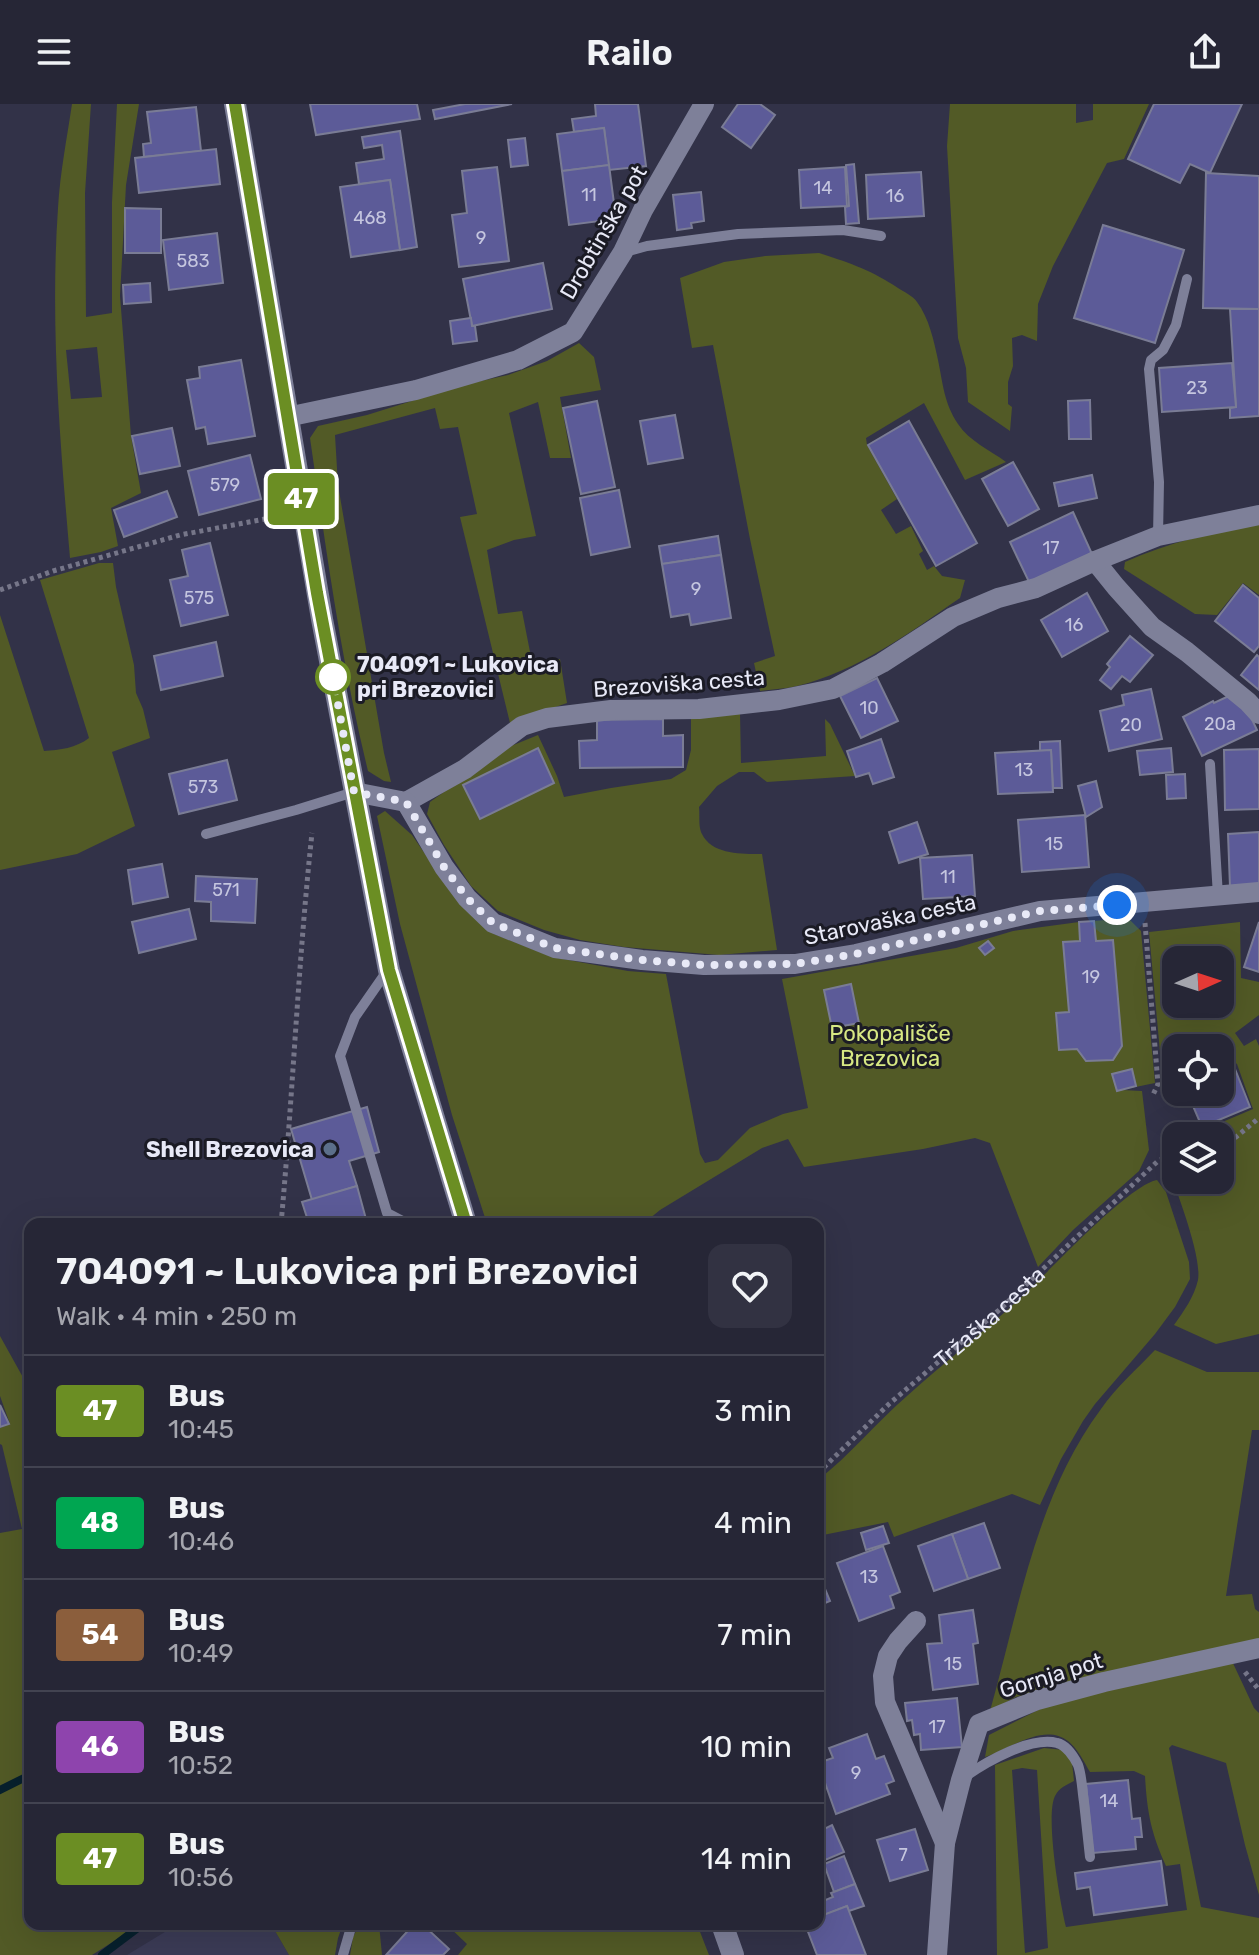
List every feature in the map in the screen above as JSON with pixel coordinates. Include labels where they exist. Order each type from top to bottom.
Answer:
[{"type":"main road","points":[[235,104],[303,512],[389,970],[464,1218]]},
{"type":"main road","points":[[724,1930],[733,1955]]},
{"type":"street","name":"Drobtinška pot","points":[[287,417],[416,390],[518,360],[573,332],[623,252],[643,210],[704,104]]},
{"type":"street","name":"Brezoviška cesta","points":[[406,802],[465,769],[522,726],[547,718],[611,710],[699,709],[779,700],[833,689],[882,663],[953,617],[998,598],[1036,588],[1158,536],[1259,515]]},
{"type":"street","points":[[1095,561],[1152,627],[1187,652],[1259,714]]},
{"type":"street","points":[[354,792],[406,802]]},
{"type":"street","name":"Starovaška cesta","points":[[406,802],[444,867],[467,898],[493,923],[555,948],[642,960],[704,965],[795,964],[856,954],[1040,911],[1259,892]]},
{"type":"street","name":"Gornja pot","points":[[916,1621],[888,1656],[883,1676],[885,1702],[945,1843]]},
{"type":"street","name":"Gornja pot","points":[[937,1955],[945,1843],[979,1724],[1037,1700],[1259,1648]]},
{"type":"lane","points":[[623,252],[738,234],[843,230],[881,236]]},
{"type":"lane","points":[[1158,536],[1159,482],[1149,369],[1151,360],[1163,350],[1176,325],[1187,279]]},
{"type":"lane","points":[[1210,764],[1218,896]]},
{"type":"lane","points":[[206,834],[354,792]]},
{"type":"lane","points":[[389,970],[355,1017],[340,1056],[387,1213],[397,1218]]},
{"type":"lane","points":[[961,1780],[1002,1755],[1028,1746],[1042,1742],[1065,1747],[1077,1763],[1081,1779],[1090,1857]]},
{"type":"lane","points":[[343,1955],[350,1930]]},
{"type":"path","points":[[0,590],[53,571],[180,535],[303,512]]},
{"type":"path","points":[[281,1218],[304,901],[312,833]]},
{"type":"path","points":[[1143,903],[1158,1084],[1152,1097]]},
{"type":"path","points":[[1234,1138],[1259,1118]]},
{"type":"path","name":"Tržaška cesta","points":[[824,1468],[889,1404],[998,1311],[1162,1159]]},
{"type":"shaded area","points":[[168,1930],[274,1930],[289,1955],[127,1955]]},
{"type":"green space","points":[[72,104],[91,104],[85,193],[86,317],[112,313],[112,202],[117,104],[139,104],[126,185],[120,296],[131,436],[141,493],[111,508],[118,546],[70,558],[60,427],[55,296],[59,195]],"holes":[[[97,347],[102,397],[71,399],[66,350]]]},
{"type":"green space","points":[[950,104],[1076,104],[1076,123],[1093,120],[1093,104],[1149,104],[1124,159],[1107,163],[1053,266],[1038,304],[1037,341],[1022,335],[1012,338],[1013,366],[1008,382],[1008,404],[1012,407],[1010,431],[968,402],[966,368],[958,338],[947,146]]},
{"type":"green space","points":[[819,253],[869,272],[915,300],[930,330],[953,416],[968,435],[1006,462],[965,480],[924,403],[866,438],[897,499],[881,510],[896,534],[911,526],[923,551],[919,554],[927,570],[934,566],[942,576],[965,580],[960,598],[882,650],[841,671],[797,686],[760,691],[754,663],[775,656],[713,345],[692,348],[680,278],[724,262]]},
{"type":"green space","points":[[579,343],[594,357],[601,390],[560,397],[571,458],[550,458],[538,402],[509,413],[536,536],[487,550],[498,614],[522,611],[532,662],[560,659],[567,703],[510,723],[460,517],[477,514],[458,427],[440,429],[435,408],[335,435],[338,485],[391,782],[384,781],[368,771],[358,730],[335,605],[310,438],[318,426],[508,375],[547,361]]},
{"type":"green space","points":[[1259,524],[1259,595],[1243,583],[1217,615],[1195,614],[1124,569],[1125,562],[1158,549]]},
{"type":"green space","points":[[99,563],[113,563],[134,665],[136,693],[150,738],[112,752],[135,826],[77,854],[0,870],[0,615],[44,751],[68,748],[84,741],[89,738],[40,580]]},
{"type":"green space","points":[[740,713],[741,763],[826,756],[825,719],[855,776],[767,782],[754,772],[739,772],[717,786],[699,807],[701,831],[713,846],[729,852],[762,854],[777,950],[719,955],[624,947],[544,930],[498,911],[471,886],[427,814],[430,802],[504,749],[538,735],[564,797],[671,779],[686,770],[691,750],[691,717]]},
{"type":"green space","name":"Pokopališče Brezovica","points":[[385,811],[412,835],[458,902],[494,934],[552,957],[628,971],[666,974],[700,1154],[705,1163],[718,1160],[750,1128],[783,1114],[808,1108],[782,979],[956,948],[1013,931],[1079,922],[1080,941],[1064,942],[1069,1012],[1056,1013],[1059,1050],[1077,1049],[1086,1061],[1113,1060],[1122,1046],[1113,940],[1096,941],[1094,921],[1128,918],[1141,931],[1155,1083],[1121,1090],[1142,1091],[1149,1150],[1139,1171],[1073,1230],[1038,1267],[990,1143],[975,1138],[804,1167],[788,1139],[762,1148],[650,1218],[485,1218],[452,1115],[400,924],[377,816]]},
{"type":"green space","points":[[1240,922],[1241,978],[1259,982],[1259,1015],[1235,1033],[1244,1046],[1256,1039],[1259,1046],[1259,1334],[1216,1344],[1174,1325],[1198,1280],[1196,1255],[1177,1194],[1234,1194],[1234,1122],[1222,1122],[1253,1109],[1234,1062],[1234,1034],[1162,1034],[1162,1074],[1149,932]]},
{"type":"green space","points":[[1157,1180],[1162,1187],[1162,1194],[1167,1194],[1189,1262],[1190,1279],[1155,1334],[1083,1421],[1040,1505],[1012,1494],[894,1537],[888,1522],[824,1535],[824,1475],[907,1396],[1013,1305],[1128,1196]]},
{"type":"green space","points":[[0,1336],[24,1379],[24,1930],[132,1930],[92,1955],[0,1955],[0,1533],[22,1529],[0,1444],[0,1428],[10,1424],[0,1396]]},
{"type":"green space","points":[[1155,1350],[1207,1372],[1259,1372],[1259,1430],[1252,1430],[1226,1596],[1252,1594],[1255,1609],[1259,1612],[1259,1640],[1016,1697],[990,1711],[1032,1554],[1060,1479],[1107,1401]]},
{"type":"green space","points":[[1231,1659],[1259,1713],[1259,1895],[1226,1763],[1172,1745],[1169,1748],[1201,1907],[1259,1918],[1259,1955],[997,1955],[995,1765],[1044,1748],[1064,1750],[1072,1762],[1074,1781],[1061,1789],[1052,1806],[1057,1880],[1066,1927],[1187,1910],[1180,1864],[1166,1866],[1153,1833],[1145,1776],[1134,1771],[1090,1772],[1068,1741],[1048,1734],[1026,1739],[985,1757],[989,1735],[1060,1699]],"holes":[[[1012,1770],[1037,1770],[1048,1948],[1025,1953]]]},
{"type":"green space","points":[[274,1930],[341,1930],[335,1955],[289,1955]]},
{"type":"green space","points":[[357,1930],[380,1930],[382,1955],[350,1955]]},
{"type":"green space","points":[[452,1930],[699,1930],[709,1955],[458,1955],[467,1944]]},
{"type":"building","points":[[310,104],[417,104],[420,119],[316,135]]},
{"type":"building","points":[[465,104],[512,104],[435,119],[433,110]]},
{"type":"building","points":[[595,104],[638,104],[646,166],[609,170],[604,128],[574,132],[572,119],[596,116]]},
{"type":"building","points":[[738,104],[760,104],[775,115],[751,148],[722,127]]},
{"type":"building","points":[[1154,104],[1242,104],[1210,173],[1190,164],[1180,183],[1128,159]]},
{"type":"building","points":[[196,107],[201,151],[144,157],[143,144],[151,143],[147,112]]},
{"type":"building","points":[[604,128],[609,165],[562,171],[557,134]]},
{"type":"building","points":[[400,131],[417,247],[400,250],[390,180],[359,184],[356,163],[384,159],[382,145],[364,148],[362,137]]},
{"type":"building","points":[[525,138],[528,165],[511,167],[508,140]]},
{"type":"building","points":[[216,149],[220,184],[139,193],[135,158]]},
{"type":"building","points":[[854,164],[859,223],[846,224],[845,207],[849,206],[846,165]]},
{"type":"building","points":[[609,165],[616,219],[569,225],[562,171]]},
{"type":"building","points":[[497,167],[509,261],[459,267],[452,215],[467,213],[462,171]]},
{"type":"building","points":[[845,167],[847,206],[801,208],[799,170]]},
{"type":"building","points":[[921,172],[924,216],[868,219],[866,175]]},
{"type":"building","points":[[1206,173],[1259,176],[1259,309],[1203,308]]},
{"type":"building","points":[[390,180],[400,250],[351,257],[340,187]]},
{"type":"building","points":[[701,192],[704,221],[691,223],[692,228],[677,230],[673,195]]},
{"type":"building","points":[[125,208],[161,209],[161,253],[125,253]]},
{"type":"building","points":[[1103,225],[1184,250],[1155,343],[1074,318]]},
{"type":"building","points":[[217,233],[223,283],[169,290],[163,240]]},
{"type":"building","points":[[543,263],[552,309],[472,326],[463,279]]},
{"type":"building","points":[[150,283],[151,302],[124,304],[123,285]]},
{"type":"building","points":[[1230,309],[1259,309],[1259,416],[1230,418],[1230,408],[1236,407]]},
{"type":"building","points":[[471,318],[477,341],[453,344],[450,321]]},
{"type":"building","points":[[241,360],[255,436],[208,444],[205,427],[196,429],[187,380],[200,378],[199,367]]},
{"type":"building","points":[[1232,363],[1236,407],[1162,412],[1159,368]]},
{"type":"building","points":[[1090,400],[1091,439],[1069,439],[1068,401]]},
{"type":"building","points":[[597,401],[615,487],[581,494],[563,408]]},
{"type":"building","points":[[675,415],[683,458],[648,464],[640,421]]},
{"type":"building","points":[[909,421],[977,543],[936,566],[868,445]]},
{"type":"building","points":[[172,428],[180,466],[140,474],[132,436]]},
{"type":"building","points":[[250,455],[261,499],[199,515],[188,471]]},
{"type":"building","points":[[1013,462],[1039,509],[1008,526],[982,479]]},
{"type":"building","points":[[1092,475],[1097,498],[1059,506],[1054,483]]},
{"type":"building","points":[[619,490],[630,547],[591,555],[580,498]]},
{"type":"building","points":[[167,491],[177,517],[124,537],[114,510]]},
{"type":"building","points":[[1073,512],[1092,554],[1030,584],[1010,542]]},
{"type":"building","points":[[718,536],[721,555],[662,564],[659,546]]},
{"type":"building","points":[[210,543],[228,615],[181,626],[170,580],[188,576],[182,550]]},
{"type":"building","points":[[721,555],[731,618],[691,625],[689,614],[671,617],[662,564]]},
{"type":"building","points":[[1243,585],[1259,598],[1259,646],[1254,652],[1215,621]]},
{"type":"building","points":[[1087,593],[1108,631],[1062,657],[1041,620]]},
{"type":"building","points":[[1130,636],[1153,655],[1130,682],[1122,676],[1111,689],[1100,680],[1110,667],[1107,664]]},
{"type":"building","points":[[216,642],[223,676],[161,690],[154,656]]},
{"type":"building","points":[[1257,655],[1259,657],[1259,690],[1241,675]]},
{"type":"building","points":[[877,678],[898,721],[861,738],[840,696]]},
{"type":"building","points":[[1151,689],[1162,739],[1109,751],[1100,711],[1124,705],[1122,695]]},
{"type":"building","points":[[1231,695],[1245,705],[1257,730],[1202,756],[1183,717]]},
{"type":"building","points":[[663,719],[663,736],[683,735],[683,767],[580,768],[579,741],[597,740],[597,720]]},
{"type":"building","points":[[881,739],[894,777],[873,784],[869,773],[856,777],[847,751]]},
{"type":"building","points":[[1060,741],[1062,788],[1053,788],[1051,750],[1040,751],[1040,742]]},
{"type":"building","points":[[538,748],[554,783],[480,819],[463,785]]},
{"type":"building","points":[[1171,748],[1173,772],[1140,775],[1137,751]]},
{"type":"building","points":[[1259,749],[1259,809],[1225,810],[1224,750]]},
{"type":"building","points":[[1051,750],[1053,792],[998,794],[995,753]]},
{"type":"building","points":[[227,760],[237,800],[179,814],[169,774]]},
{"type":"building","points":[[1185,774],[1186,798],[1167,799],[1166,775]]},
{"type":"building","points":[[1096,781],[1102,807],[1086,817],[1078,786]]},
{"type":"building","points":[[1085,815],[1089,867],[1022,872],[1018,820]]},
{"type":"building","points":[[917,822],[928,854],[899,863],[889,832]]},
{"type":"building","points":[[1259,832],[1259,885],[1230,887],[1228,834]]},
{"type":"building","points":[[972,855],[975,896],[923,899],[920,858]]},
{"type":"building","points":[[162,864],[168,897],[133,904],[128,870]]},
{"type":"building","points":[[196,876],[257,879],[255,923],[211,921],[211,902],[195,901]]},
{"type":"building","points":[[189,909],[196,939],[139,953],[132,922]]},
{"type":"building","points":[[1094,921],[1096,941],[1113,940],[1122,1046],[1113,1060],[1086,1061],[1077,1049],[1059,1050],[1056,1013],[1069,1012],[1063,942],[1080,941],[1079,922]]},
{"type":"building","points":[[1259,922],[1259,972],[1244,967]]},
{"type":"building","points":[[988,941],[994,948],[985,955],[979,948]]},
{"type":"building","points":[[851,984],[859,1023],[832,1028],[824,990]]},
{"type":"building","points":[[1132,1069],[1136,1086],[1117,1091],[1112,1074]]},
{"type":"building","points":[[1234,1069],[1250,1107],[1214,1122],[1200,1122],[1193,1106],[1234,1106]]},
{"type":"building","points":[[367,1107],[379,1152],[349,1161],[357,1186],[312,1200],[291,1129]]},
{"type":"building","points":[[357,1186],[366,1218],[307,1218],[302,1202]]},
{"type":"building","points":[[0,1405],[9,1424],[0,1427]]},
{"type":"building","points":[[984,1523],[1000,1568],[968,1579],[952,1534]]},
{"type":"building","points":[[883,1526],[889,1543],[866,1550],[861,1533]]},
{"type":"building","points":[[952,1534],[968,1579],[934,1591],[918,1546]]},
{"type":"building","points":[[883,1546],[900,1592],[890,1596],[894,1608],[859,1621],[837,1563]]},
{"type":"building","points":[[824,1586],[830,1601],[824,1604]]},
{"type":"building","points":[[973,1610],[978,1643],[973,1644],[978,1684],[933,1690],[927,1644],[942,1643],[939,1615]]},
{"type":"building","points":[[957,1698],[962,1747],[921,1750],[920,1734],[914,1735],[912,1720],[907,1721],[905,1703]]},
{"type":"building","points":[[867,1734],[876,1759],[884,1756],[894,1781],[886,1784],[890,1794],[836,1814],[824,1780],[824,1761],[833,1758],[829,1748]]},
{"type":"building","points":[[1128,1780],[1132,1819],[1140,1818],[1142,1837],[1135,1837],[1136,1849],[1093,1853],[1086,1784]]},
{"type":"building","points":[[832,1825],[844,1852],[824,1860],[824,1829]]},
{"type":"building","points":[[915,1829],[928,1870],[890,1881],[877,1840]]},
{"type":"building","points":[[844,1856],[855,1884],[834,1892],[824,1864]]},
{"type":"building","points":[[1161,1861],[1167,1905],[1094,1915],[1090,1887],[1077,1889],[1075,1873]]},
{"type":"building","points":[[855,1884],[864,1906],[849,1911],[847,1906],[824,1915],[824,1901],[833,1897],[831,1893]]},
{"type":"building","points":[[847,1906],[866,1955],[817,1955],[807,1930],[824,1930],[824,1915]]},
{"type":"building","points":[[409,1930],[428,1930],[449,1949],[443,1955],[386,1955]]},
{"type":"waterway","points":[[0,1790],[24,1778]]},
{"type":"waterway","points":[[102,1955],[135,1930]]},
{"type":"bus line","name":"47","points":[[235,104],[317,593],[389,970],[464,1218]]},
{"type":"place","name":"704091 ~ Lukovica pri Brezovici","points":[[333,677]]},
{"type":"place","name":"Shell Brezovica","points":[[330,1149]]},
{"type":"route","points":[[333,677],[354,792],[406,802],[444,867],[467,898],[493,923],[555,948],[704,965],[795,964],[856,954],[1040,911],[1117,905]]}]
